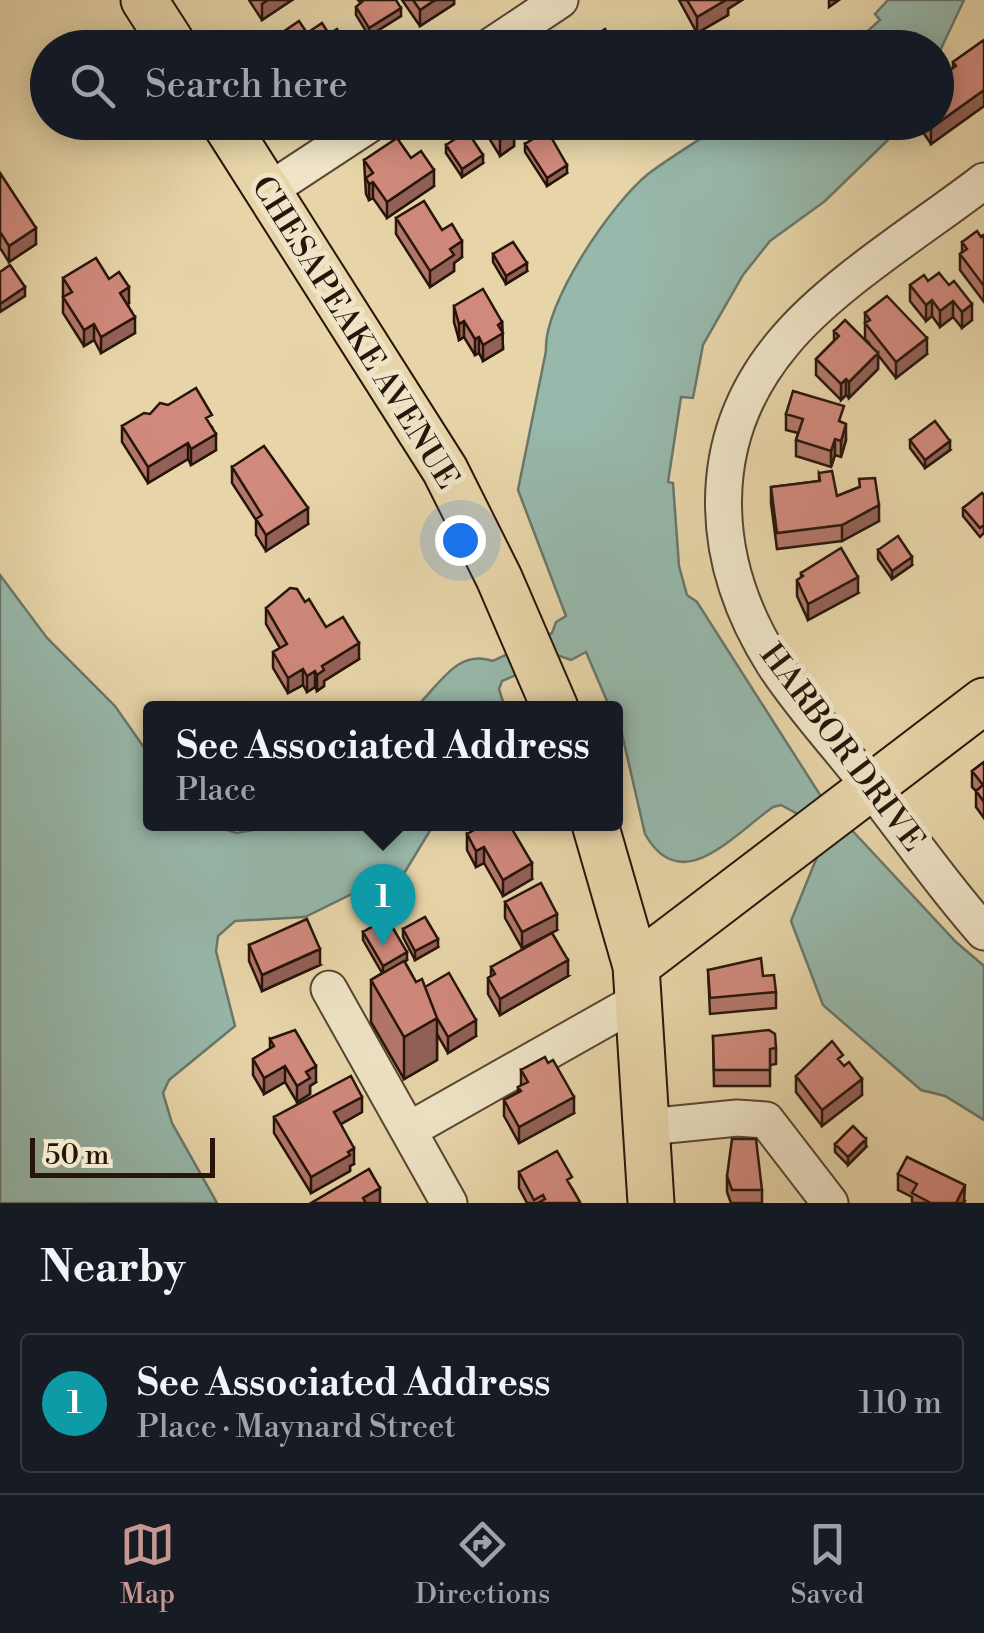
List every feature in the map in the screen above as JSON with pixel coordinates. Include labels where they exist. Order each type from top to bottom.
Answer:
[{"type":"main road","points":[[144,0],[163,30]]},
{"type":"main road","name":"CHESAPEAKE AVENUE","points":[[235,140],[444,470],[540,673]]},
{"type":"main road","points":[[639,982],[840,810],[984,701]]},
{"type":"main road","points":[[597,831],[639,982],[651,1203]]},
{"type":"street","points":[[515,30],[560,0]]},
{"type":"street","points":[[268,191],[346,140]]},
{"type":"street","name":"HARBOR DRIVE","points":[[984,181],[820,308],[785,340],[750,388],[728,442],[722,526],[740,600],[774,664],[840,810],[984,932]]},
{"type":"street","points":[[409,1130],[639,982]]},
{"type":"street","points":[[330,989],[448,1203]]},
{"type":"street","points":[[646,1126],[737,1118],[766,1120],[830,1203]]},
{"type":"shaded area","points":[[888,0],[964,0],[950,30],[869,30],[880,20],[875,14]]},
{"type":"shaded area","points":[[699,140],[888,140],[825,201],[770,241],[743,275],[703,345],[693,398],[681,397],[668,482],[673,483],[679,566],[687,595],[697,602],[822,798],[956,942],[984,966],[984,1120],[945,1096],[921,1090],[823,1005],[791,921],[819,852],[803,817],[781,805],[707,855],[691,861],[674,861],[659,852],[645,834],[623,738],[623,701],[607,701],[586,652],[571,660],[560,656],[502,681],[499,689],[503,701],[422,701],[459,664],[480,658],[493,661],[552,633],[556,622],[566,616],[518,490],[548,331],[555,308],[582,256],[616,208],[657,167]]},
{"type":"shaded area","points":[[0,575],[47,638],[115,706],[143,746],[143,831],[430,831],[394,890],[366,887],[305,917],[235,921],[218,936],[216,951],[235,1026],[169,1080],[163,1093],[172,1123],[217,1203],[0,1203]]},
{"type":"building","points":[[364,0],[396,0],[401,8],[369,28],[356,7]]},
{"type":"building","points":[[413,0],[435,0],[420,10]]},
{"type":"building","points":[[687,0],[726,0],[697,17]]},
{"type":"building","points":[[299,21],[305,30],[286,30]]},
{"type":"building","points":[[984,40],[984,90],[954,112],[956,66],[954,61]]},
{"type":"building","points":[[398,140],[411,158],[421,151],[434,170],[387,202],[373,182],[369,184],[366,178],[373,173],[364,160]]},
{"type":"building","points":[[454,140],[473,140],[483,155],[462,169],[446,145]]},
{"type":"building","points":[[531,140],[553,140],[567,165],[547,178],[525,144]]},
{"type":"building","points":[[0,173],[36,228],[9,246],[0,232]]},
{"type":"building","points":[[424,201],[442,230],[452,224],[462,241],[450,249],[454,255],[430,271],[396,218]]},
{"type":"building","points":[[977,231],[981,237],[984,235],[984,286],[960,254],[967,249],[962,242]]},
{"type":"building","points":[[513,242],[527,263],[506,276],[493,254]]},
{"type":"building","points":[[96,258],[109,279],[119,272],[129,287],[120,293],[135,317],[101,337],[94,324],[84,330],[63,297],[72,292],[63,278]]},
{"type":"building","points":[[10,265],[25,287],[0,304],[0,272]]},
{"type":"building","points":[[939,273],[949,285],[954,281],[972,304],[962,312],[953,301],[940,311],[932,300],[926,305],[910,285],[924,275],[928,281]]},
{"type":"building","points":[[483,289],[502,322],[498,325],[503,333],[483,345],[464,321],[459,324],[454,306]]},
{"type":"building","points":[[887,296],[927,338],[896,362],[865,323],[870,320],[865,313]]},
{"type":"building","points":[[845,320],[878,353],[849,382],[846,379],[841,384],[816,359],[839,336],[834,331]]},
{"type":"building","points":[[196,388],[212,415],[206,418],[216,434],[191,449],[188,443],[148,467],[122,426],[144,413],[150,414],[160,403],[168,405]]},
{"type":"building","points":[[793,391],[844,406],[839,421],[846,424],[841,441],[835,439],[831,451],[796,440],[803,419],[786,414]]},
{"type":"building","points":[[935,421],[950,441],[925,460],[910,440]]},
{"type":"building","points":[[264,446],[308,508],[266,535],[256,519],[262,515],[232,467]]},
{"type":"building","points":[[832,471],[837,496],[860,487],[859,479],[875,478],[879,505],[842,525],[777,533],[771,487],[820,481],[819,473]]},
{"type":"building","points":[[982,493],[984,525],[980,528],[963,508]]},
{"type":"building","points":[[898,536],[912,557],[892,571],[878,550]]},
{"type":"building","points":[[841,548],[858,577],[808,604],[797,580],[803,576],[801,573]]},
{"type":"building","points":[[290,588],[297,589],[305,602],[309,599],[326,627],[343,617],[359,643],[322,666],[324,670],[317,675],[315,671],[307,676],[303,669],[288,678],[273,652],[287,644],[266,608]]},
{"type":"building","points":[[984,762],[984,802],[976,791],[983,785],[972,771]]},
{"type":"building","points":[[513,831],[532,863],[503,880],[484,847],[476,851],[467,834]]},
{"type":"building","points":[[541,883],[557,914],[522,932],[505,902]]},
{"type":"building","points":[[425,917],[438,939],[415,951],[403,929]]},
{"type":"building","points":[[387,918],[407,952],[383,966],[363,932]]},
{"type":"building","points":[[307,919],[320,949],[262,975],[249,945]]},
{"type":"building","points":[[552,933],[568,960],[500,999],[488,978],[495,974],[491,967]]},
{"type":"building","points":[[761,958],[763,976],[774,975],[776,992],[710,998],[708,970]]},
{"type":"building","points":[[404,961],[416,982],[422,979],[437,1018],[404,1037],[371,980]]},
{"type":"building","points":[[449,973],[476,1020],[448,1037],[425,987]]},
{"type":"building","points":[[295,1030],[316,1066],[306,1072],[310,1078],[297,1086],[285,1066],[264,1078],[253,1059],[274,1046],[270,1039]]},
{"type":"building","points":[[769,1030],[775,1034],[776,1048],[770,1049],[770,1070],[714,1070],[713,1036]]},
{"type":"building","points":[[832,1041],[843,1055],[838,1059],[844,1066],[849,1062],[862,1079],[822,1110],[796,1076]]},
{"type":"building","points":[[545,1057],[548,1063],[553,1060],[574,1097],[519,1127],[504,1100],[528,1082],[521,1070]]},
{"type":"building","points":[[351,1076],[362,1097],[334,1112],[354,1148],[348,1152],[350,1155],[311,1177],[274,1117]]},
{"type":"building","points":[[853,1126],[866,1139],[848,1157],[835,1144]]},
{"type":"building","points":[[732,1139],[756,1139],[762,1190],[732,1190],[727,1176]]},
{"type":"building","points":[[557,1151],[572,1177],[567,1180],[579,1203],[538,1203],[545,1199],[543,1195],[534,1200],[519,1172]]},
{"type":"building","points":[[907,1157],[965,1185],[956,1203],[931,1203],[912,1193],[917,1184],[898,1174]]},
{"type":"building","points":[[369,1169],[380,1188],[363,1198],[366,1203],[311,1203]]},
{"type":"place","name":"See Associated Address","points":[[383,946]]}]
